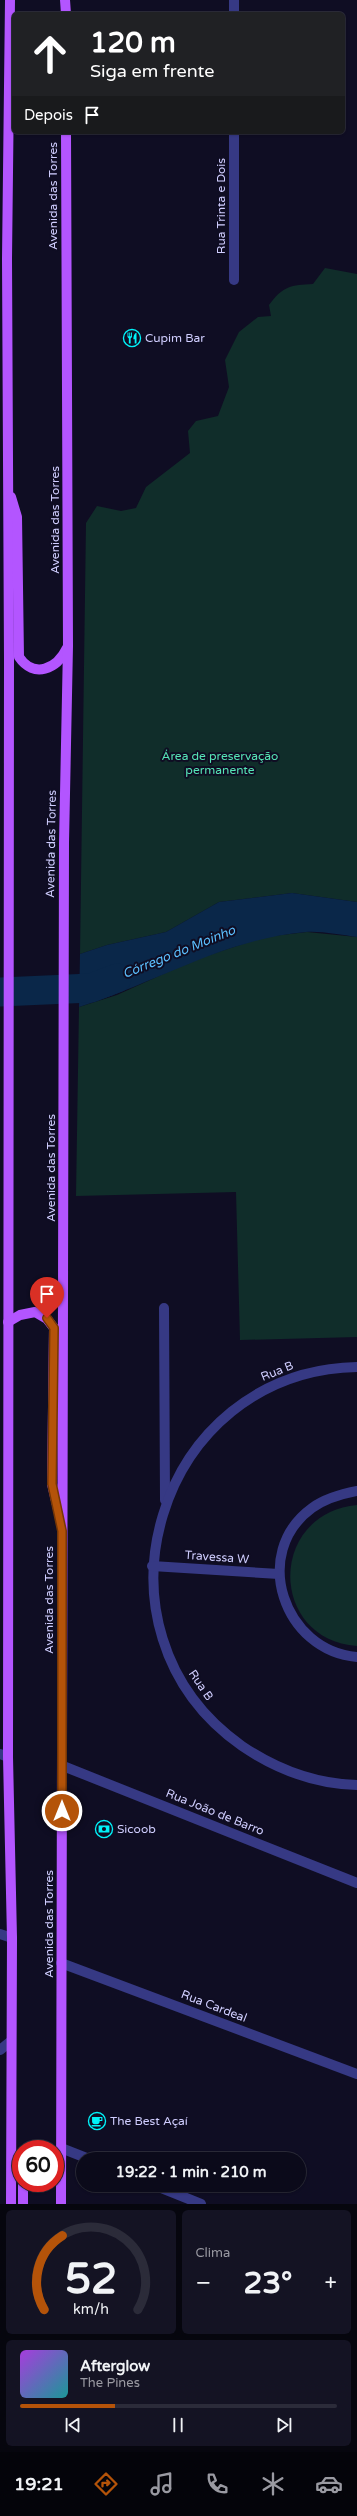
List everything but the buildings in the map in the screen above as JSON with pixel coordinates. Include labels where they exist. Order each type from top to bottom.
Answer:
[{"type":"main road","points":[[10,0],[3,258],[8,485],[8,1322],[4,1756],[12,1938],[10,2042],[11,2204]]},
{"type":"main road","points":[[65,0],[66,12]]},
{"type":"main road","name":"Avenida das Torres","points":[[61,2140],[64,843],[68,646],[66,134]]},
{"type":"main road","points":[[8,485],[18,517],[19,656],[24,664],[37,670],[48,669],[63,657],[68,646]]},
{"type":"main road","points":[[8,1322],[20,1315],[35,1312],[47,1318],[54,1328],[52,1484],[62,1531]]},
{"type":"main road","points":[[23,2192],[23,2204]]},
{"type":"main road","name":"Avenida das Torres","points":[[61,2192],[61,2204]]},
{"type":"street","points":[[234,0],[234,12]]},
{"type":"street","name":"Rua Trinta e Dois","points":[[234,134],[234,280]]},
{"type":"street","name":"Rua B","points":[[164,1308],[165,1504]]},
{"type":"street","name":"Rua B","points":[[357,1367],[337,1368],[299,1375],[264,1390],[232,1411],[199,1443],[181,1468],[165,1504],[156,1534],[152,1566],[154,1604],[163,1641],[179,1676],[200,1708],[227,1736],[259,1758],[294,1774],[331,1783],[357,1785]]},
{"type":"street","points":[[357,1491],[333,1496],[311,1508],[294,1527],[286,1544],[279,1574],[284,1602],[297,1626],[318,1645],[343,1656],[357,1657]]},
{"type":"street","name":"Travessa W","points":[[152,1566],[279,1574]]},
{"type":"street","name":"Rua João de Barro","points":[[63,1766],[357,1883]]},
{"type":"street","points":[[331,1783],[357,1792]]},
{"type":"street","points":[[0,1934],[12,1938]]},
{"type":"street","name":"Rua Cardeal","points":[[61,1963],[357,2074]]},
{"type":"street","points":[[0,2050],[10,2042]]},
{"type":"street","points":[[64,2149],[76,2154]]},
{"type":"street","points":[[171,2192],[201,2204]]},
{"type":"green space","name":"Área de preservação permanente","points":[[325,268],[357,274],[357,902],[292,893],[219,902],[166,932],[107,945],[80,954],[86,523],[97,506],[121,511],[136,508],[146,487],[190,453],[188,431],[196,421],[218,416],[229,387],[225,360],[239,332],[258,317],[271,316],[269,305],[283,290],[293,286],[313,284]]},
{"type":"green space","points":[[307,932],[357,937],[357,1337],[240,1340],[236,1192],[76,1196],[79,1007],[117,995],[194,960],[264,937]]},
{"type":"green space","points":[[357,1505],[357,1646],[328,1639],[307,1623],[295,1601],[290,1577],[294,1552],[307,1530],[328,1513]]},
{"type":"water","points":[[292,893],[357,902],[357,937],[306,932],[276,936],[247,943],[218,952],[79,1007],[80,954],[107,945],[166,932],[219,902]]},
{"type":"waterway","name":"Córrego do Moinho","points":[[0,992],[91,988],[117,978]]},
{"type":"place","name":"Cupim Bar","points":[[132,338]]},
{"type":"place","name":"Sicoob","points":[[104,1829]]},
{"type":"place","name":"The Best Açaí","points":[[97,2121]]},
{"type":"route","points":[[47,1318],[54,1328],[52,1484],[62,1531],[62,1811]]}]
